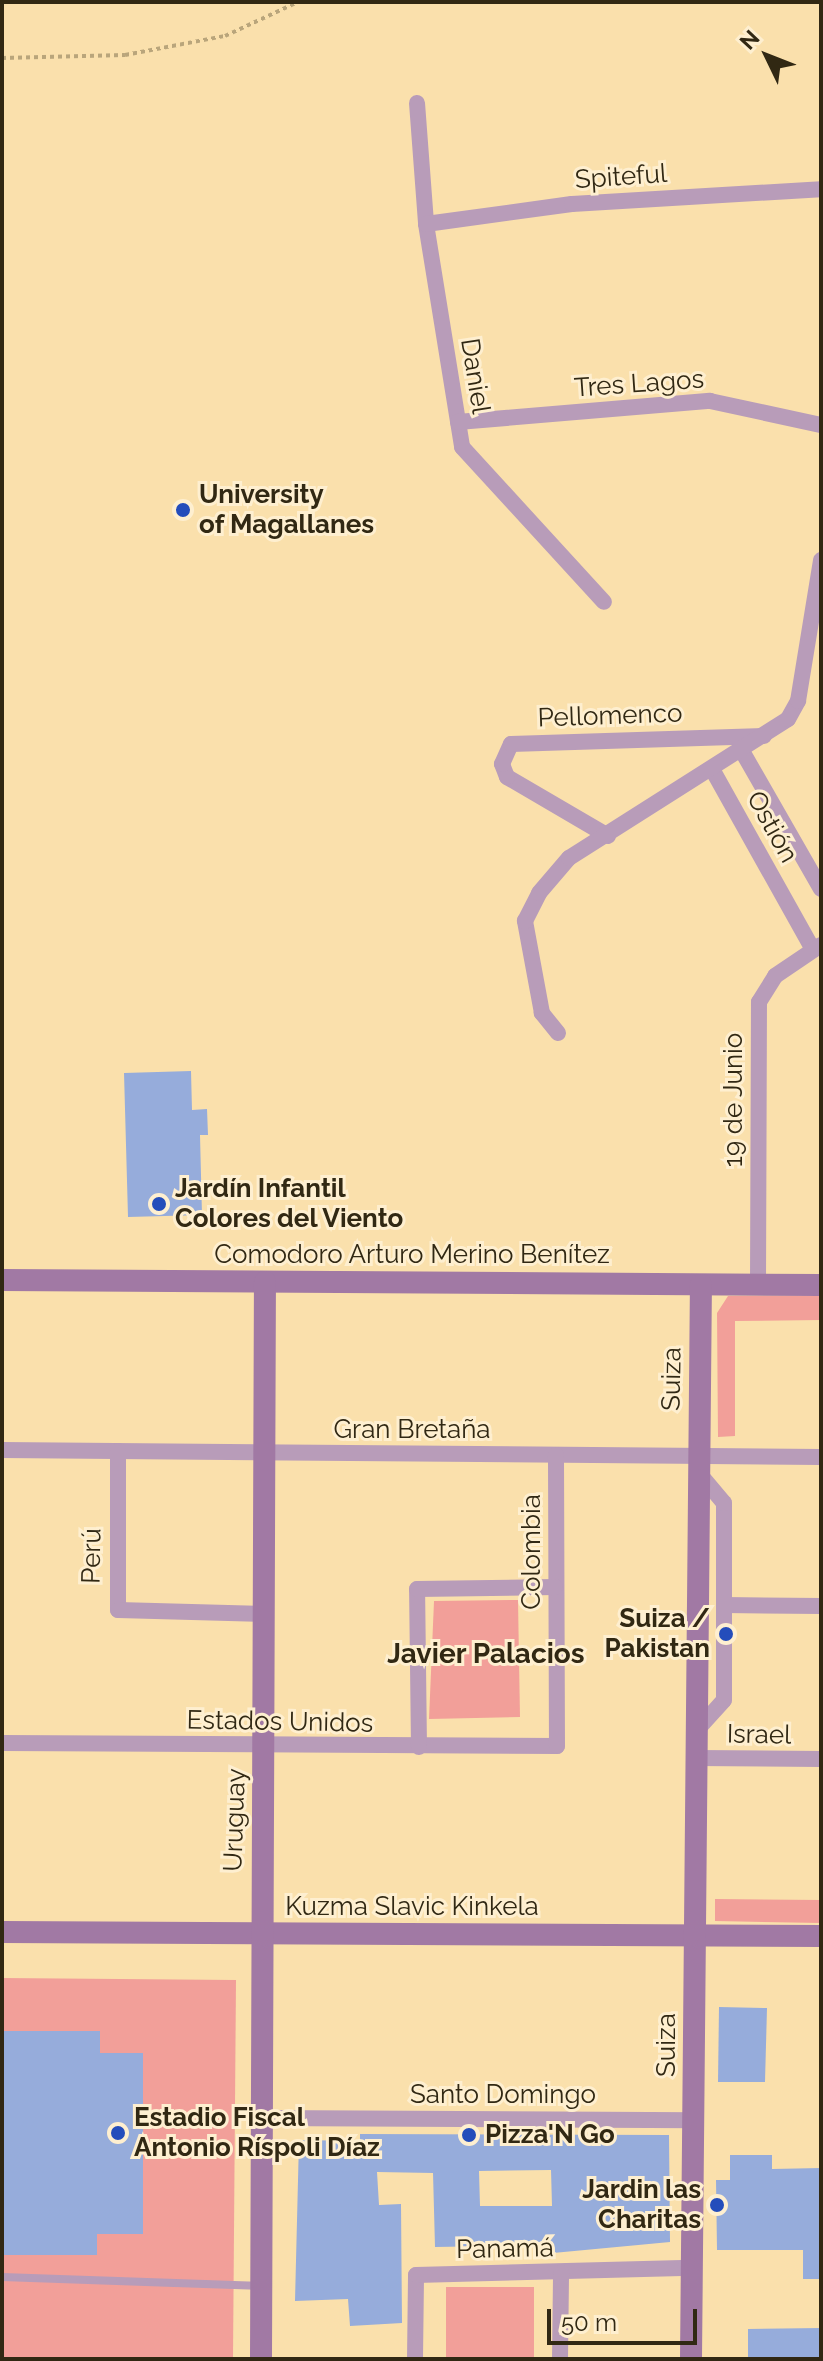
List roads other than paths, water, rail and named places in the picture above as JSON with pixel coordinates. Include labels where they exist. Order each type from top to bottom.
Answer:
[{"type":"street","name":"Daniel","points":[[417,103],[426,224],[458,422],[467,456],[604,602]]},
{"type":"street","name":"Spiteful","points":[[426,224],[572,204],[821,189]]},
{"type":"street","name":"Tres Lagos","points":[[458,422],[710,401],[821,425]]},
{"type":"street","points":[[558,1033],[542,1013],[525,921],[551,875],[712,769],[768,736],[798,701],[821,560]]},
{"type":"street","name":"Pellomenco","points":[[608,836],[507,777],[502,764],[511,744],[768,736]]},
{"type":"street","name":"Ostión","points":[[742,751],[821,889]]},
{"type":"street","name":"Ostión","points":[[712,769],[817,947]]},
{"type":"street","name":"19 de Junio","points":[[758,1285],[759,1002],[775,976],[817,947]]},
{"type":"street","name":"Comodoro Arturo Merino Benítez","points":[[2,1280],[821,1285]]},
{"type":"street","name":"Uruguay","points":[[261,2359],[259,1934],[265,1746],[265,1282]]},
{"type":"street","name":"Suiza","points":[[691,2359],[696,2120],[694,1935],[701,1285]]},
{"type":"street","name":"Gran Bretaña","points":[[2,1450],[556,1455],[699,1465],[821,1457]]},
{"type":"street","name":"Perú","points":[[118,1451],[118,1610],[265,1614]]},
{"type":"street","name":"Colombia","points":[[556,1455],[557,1746]]},
{"type":"street","points":[[697,1730],[724,1700],[724,1503],[699,1465]]},
{"type":"street","points":[[419,1747],[417,1589],[555,1587]]},
{"type":"street","points":[[724,1605],[821,1606]]},
{"type":"street","name":"Estados Unidos","points":[[2,1743],[557,1746]]},
{"type":"street","name":"Israel","points":[[696,1758],[821,1759]]},
{"type":"street","name":"Kuzma Slavic Kinkela","points":[[2,1932],[821,1936]]},
{"type":"street","name":"Santo Domingo","points":[[261,2118],[696,2120]]},
{"type":"street","name":"Panamá","points":[[415,2359],[416,2275],[692,2268]]},
{"type":"street","points":[[560,2359],[561,2272]]},
{"type":"lane","points":[[2,2277],[261,2286]]},
{"type":"place","name":"University of Magallanes","points":[[183,510]]},
{"type":"place","name":"Jardín Infantil Colores del Viento","points":[[159,1204]]},
{"type":"place","name":"Suiza / Pakistan","points":[[726,1634]]},
{"type":"place","name":"Estadio Fiscal Antonio Ríspoli Díaz","points":[[118,2133]]},
{"type":"place","name":"Pizza'N Go","points":[[469,2135]]},
{"type":"place","name":"Jardin las Charitas","points":[[717,2205]]},
{"type":"district","name":"Javier Palacios","points":[[486,1654]]}]
